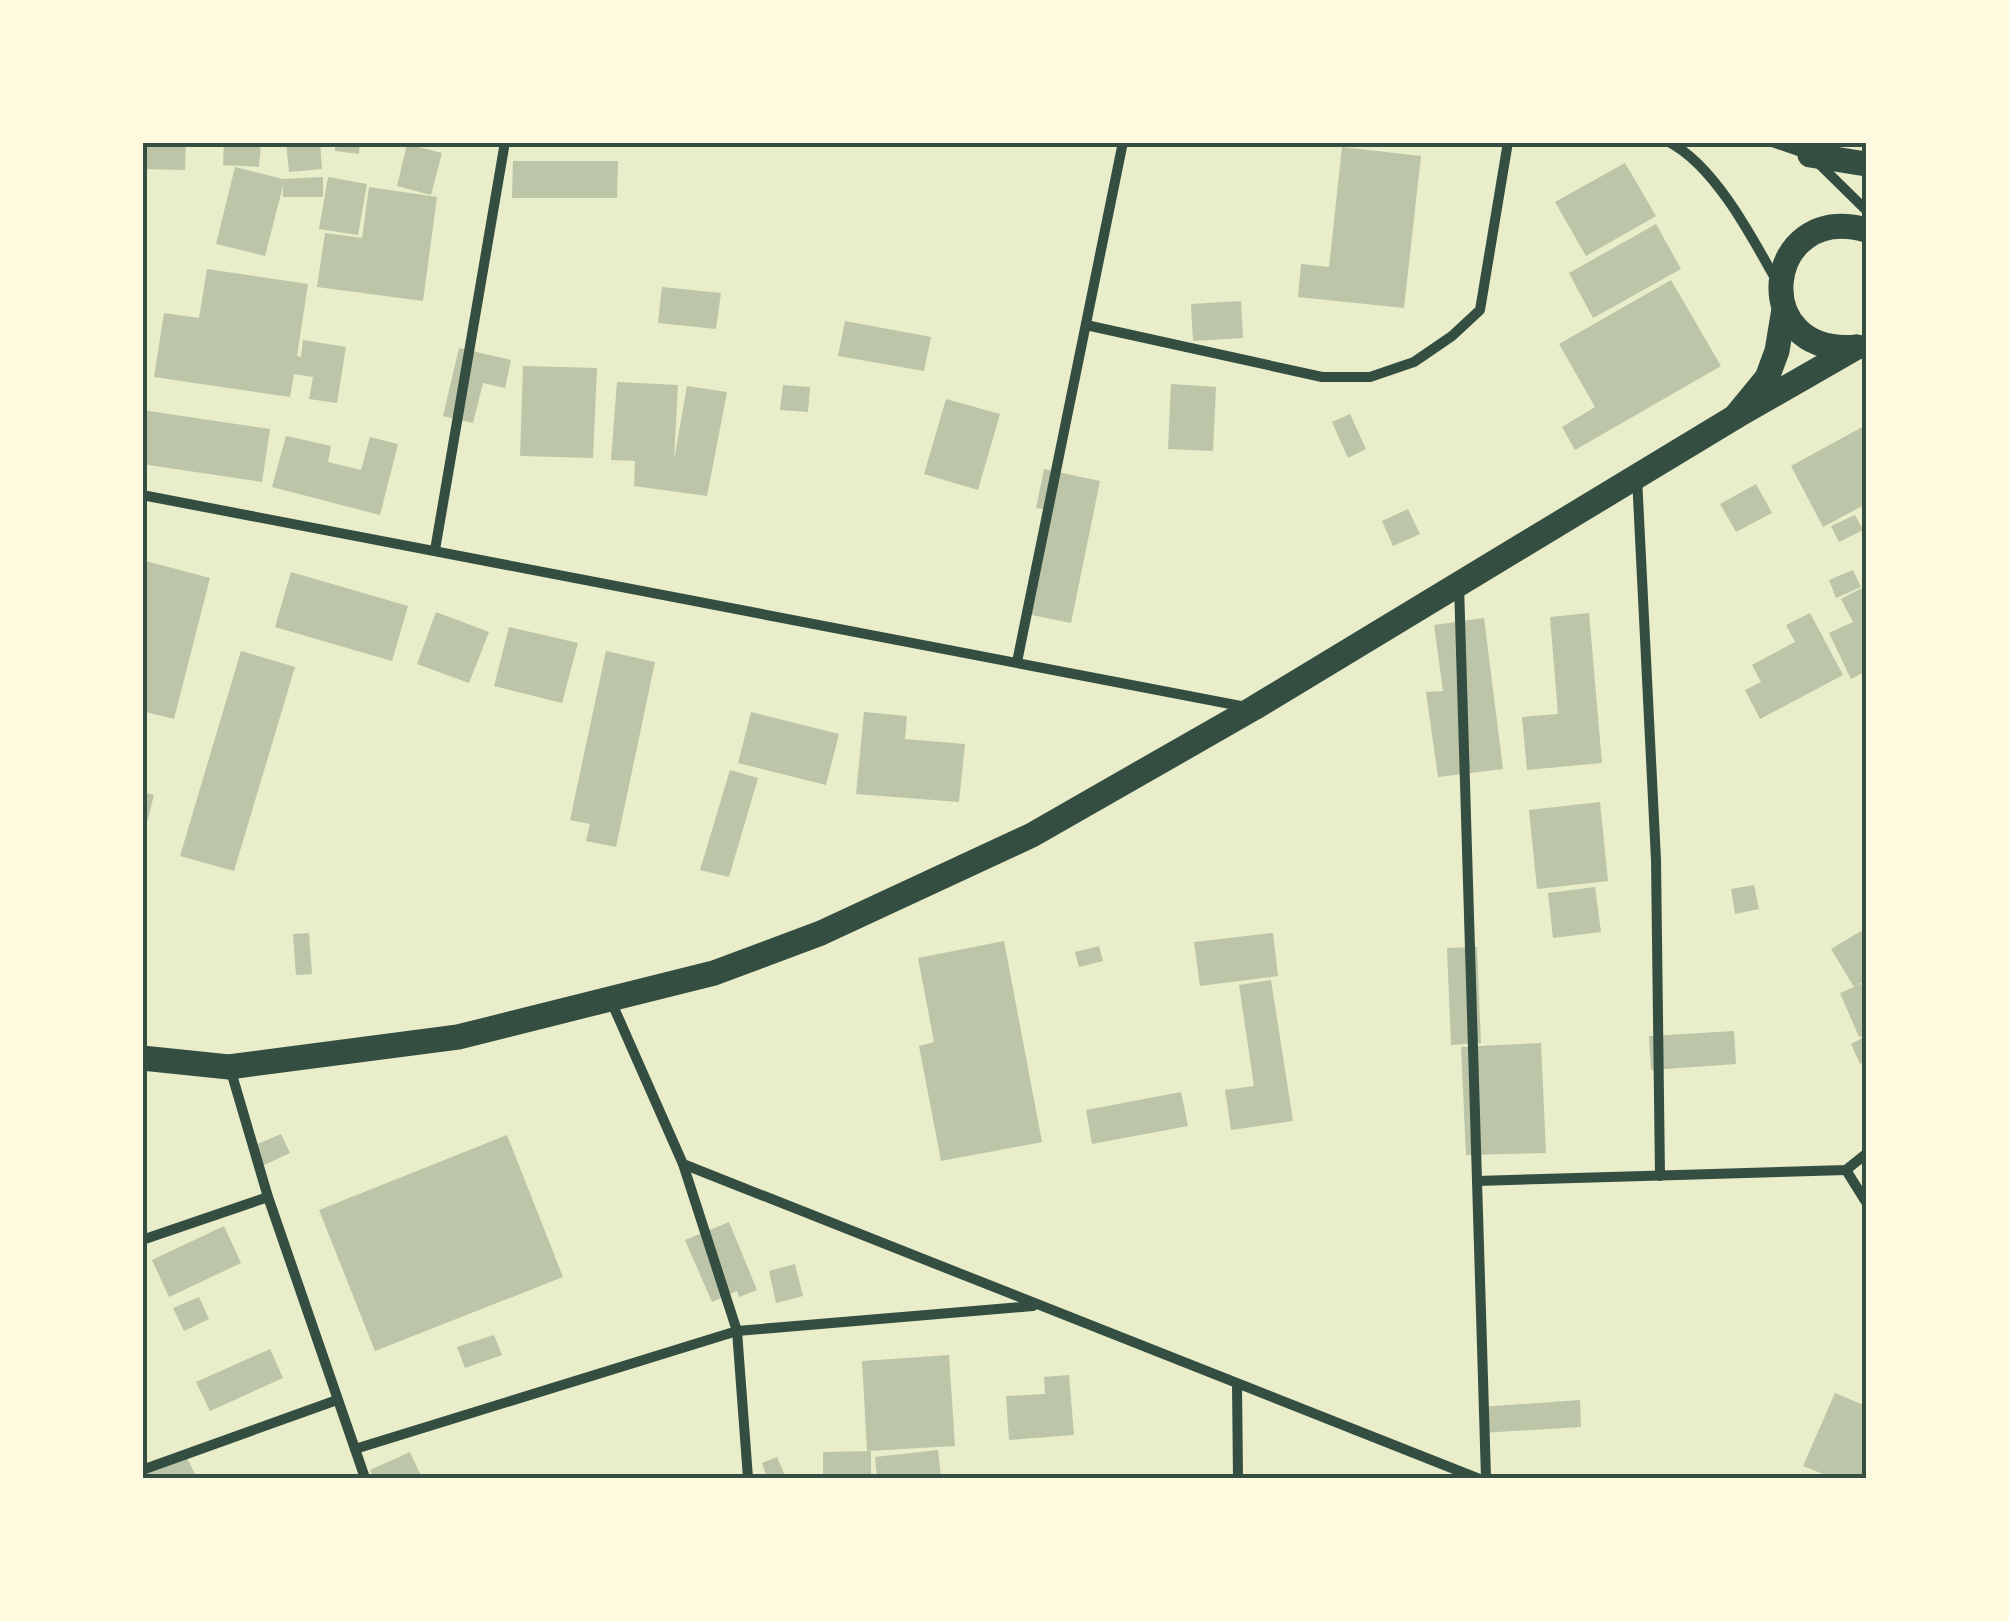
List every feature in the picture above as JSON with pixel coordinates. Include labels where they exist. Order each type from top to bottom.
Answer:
[{"type":"main road","points":[[1810,154],[1866,164]]},
{"type":"main road","points":[[1735,417],[1767,378],[1776,351],[1784,266],[1794,248],[1809,234],[1862,220]]},
{"type":"main road","points":[[1782,298],[1792,324],[1822,346],[1862,345]]},
{"type":"main road","points":[[142,1058],[229,1067],[458,1037],[714,973],[821,934],[1032,834],[1254,708],[1735,417],[1862,345]]},
{"type":"street","points":[[435,550],[505,142]]},
{"type":"street","points":[[1017,662],[1123,142]]},
{"type":"street","points":[[1086,325],[1322,376],[1370,377],[1414,362],[1452,336],[1480,310],[1508,142]]},
{"type":"street","points":[[1669,142],[1686,151],[1723,194],[1782,298]]},
{"type":"street","points":[[1772,142],[1810,154],[1862,220]]},
{"type":"street","points":[[1637,476],[1656,860],[1660,1176]]},
{"type":"street","points":[[142,495],[1254,708]]},
{"type":"street","points":[[1459,584],[1486,1478]]},
{"type":"street","points":[[611,1001],[682,1164],[737,1331],[748,1478]]},
{"type":"street","points":[[229,1067],[268,1197],[365,1478]]},
{"type":"street","points":[[1477,1181],[1846,1170],[1866,1154]]},
{"type":"street","points":[[682,1164],[1477,1478]]},
{"type":"street","points":[[1846,1170],[1866,1202]]},
{"type":"street","points":[[142,1240],[268,1197]]},
{"type":"street","points":[[355,1449],[737,1331],[1039,1306]]},
{"type":"street","points":[[1237,1384],[1238,1478]]},
{"type":"street","points":[[142,1470],[337,1400]]},
{"type":"building","points":[[142,142],[186,142],[185,170],[142,169]]},
{"type":"building","points":[[224,142],[261,144],[259,167],[223,165]]},
{"type":"building","points":[[286,142],[320,142],[322,169],[289,172]]},
{"type":"building","points":[[335,142],[360,142],[359,154],[335,151]]},
{"type":"building","points":[[407,144],[442,153],[431,195],[397,186]]},
{"type":"building","points":[[1342,147],[1421,156],[1404,308],[1298,297],[1301,264],[1329,267]]},
{"type":"building","points":[[513,161],[618,161],[617,198],[512,198]]},
{"type":"building","points":[[1625,163],[1656,216],[1586,256],[1555,202]]},
{"type":"building","points":[[235,167],[283,179],[323,177],[323,197],[283,197],[283,186],[265,256],[216,244]]},
{"type":"building","points":[[328,177],[367,184],[358,235],[319,229]]},
{"type":"building","points":[[369,187],[437,197],[423,301],[317,287],[325,233],[362,238]]},
{"type":"building","points":[[1656,224],[1681,269],[1593,318],[1569,273]]},
{"type":"building","points":[[207,269],[308,284],[297,356],[301,357],[303,340],[346,347],[337,403],[309,399],[313,377],[294,374],[290,397],[154,377],[164,313],[199,318]]},
{"type":"building","points":[[1671,280],[1721,366],[1575,450],[1562,427],[1595,407],[1559,344]]},
{"type":"building","points":[[662,287],[721,293],[716,329],[658,323]]},
{"type":"building","points":[[1241,301],[1243,338],[1193,341],[1191,304]]},
{"type":"building","points":[[845,321],[931,337],[924,371],[838,356]]},
{"type":"building","points":[[459,348],[511,360],[505,388],[483,383],[473,423],[443,416]]},
{"type":"building","points":[[523,366],[597,368],[593,458],[520,456]]},
{"type":"building","points":[[617,382],[678,385],[674,460],[687,386],[727,392],[707,496],[634,486],[635,461],[611,460]]},
{"type":"building","points":[[1171,384],[1216,387],[1213,451],[1168,449]]},
{"type":"building","points":[[783,385],[810,387],[808,412],[780,410]]},
{"type":"building","points":[[946,399],[1000,414],[978,490],[924,474]]},
{"type":"building","points":[[142,410],[270,429],[262,482],[142,464]]},
{"type":"building","points":[[1350,414],[1366,449],[1348,458],[1332,422]]},
{"type":"building","points":[[1866,425],[1866,504],[1823,527],[1791,466]]},
{"type":"building","points":[[286,436],[331,446],[328,462],[361,470],[370,437],[398,444],[380,515],[272,487]]},
{"type":"building","points":[[1044,469],[1100,481],[1071,623],[1022,613],[1044,509],[1036,508]]},
{"type":"building","points":[[1756,484],[1772,513],[1736,532],[1720,504]]},
{"type":"building","points":[[1408,509],[1420,534],[1393,546],[1382,521]]},
{"type":"building","points":[[1855,515],[1863,530],[1839,542],[1831,526]]},
{"type":"building","points":[[142,560],[210,578],[174,719],[142,711]]},
{"type":"building","points":[[1853,570],[1861,587],[1836,598],[1829,580]]},
{"type":"building","points":[[291,572],[408,606],[392,661],[275,627]]},
{"type":"building","points":[[1866,586],[1866,671],[1851,679],[1829,633],[1853,622],[1841,599]]},
{"type":"building","points":[[436,612],[489,632],[469,683],[417,664]]},
{"type":"building","points":[[1589,613],[1602,763],[1527,770],[1522,717],[1558,714],[1550,617]]},
{"type":"building","points":[[1810,613],[1843,675],[1760,719],[1745,690],[1761,682],[1752,665],[1795,642],[1786,625]]},
{"type":"building","points":[[1484,618],[1503,769],[1438,777],[1426,692],[1443,691],[1434,625]]},
{"type":"building","points":[[509,627],[578,643],[562,703],[494,686]]},
{"type":"building","points":[[241,651],[295,667],[234,871],[180,856]]},
{"type":"building","points":[[606,651],[655,662],[616,847],[586,841],[590,824],[570,820]]},
{"type":"building","points":[[751,712],[839,734],[826,785],[738,763]]},
{"type":"building","points":[[864,712],[907,716],[905,739],[965,744],[959,802],[856,794]]},
{"type":"building","points":[[730,770],[758,778],[729,877],[700,870]]},
{"type":"building","points":[[142,792],[154,795],[144,834],[142,834]]},
{"type":"building","points":[[1600,802],[1608,881],[1537,889],[1529,810]]},
{"type":"building","points":[[1754,885],[1759,909],[1735,914],[1731,889]]},
{"type":"building","points":[[1595,887],[1601,932],[1553,938],[1548,893]]},
{"type":"building","points":[[1861,931],[1866,939],[1866,980],[1856,986],[1866,982],[1866,1034],[1859,1037],[1840,993],[1854,987],[1831,949]]},
{"type":"building","points":[[309,933],[312,974],[296,975],[293,934]]},
{"type":"building","points":[[1273,933],[1278,976],[1200,986],[1194,942]]},
{"type":"building","points":[[1004,941],[1042,1142],[941,1161],[919,1046],[934,1042],[918,958]]},
{"type":"building","points":[[1099,946],[1103,961],[1079,967],[1075,952]]},
{"type":"building","points":[[1477,947],[1481,1043],[1451,1045],[1447,948]]},
{"type":"building","points":[[1271,980],[1293,1121],[1231,1130],[1225,1090],[1254,1086],[1239,985]]},
{"type":"building","points":[[1734,1031],[1736,1064],[1651,1070],[1649,1036]]},
{"type":"building","points":[[1866,1036],[1866,1061],[1860,1064],[1851,1044]]},
{"type":"building","points":[[1541,1043],[1546,1153],[1466,1155],[1461,1047]]},
{"type":"building","points":[[1181,1092],[1188,1126],[1092,1144],[1086,1110]]},
{"type":"building","points":[[281,1134],[290,1153],[264,1165],[255,1145]]},
{"type":"building","points":[[507,1135],[563,1277],[375,1351],[319,1210]]},
{"type":"building","points":[[729,1222],[757,1290],[739,1297],[737,1291],[712,1302],[685,1240]]},
{"type":"building","points":[[224,1226],[241,1263],[169,1297],[152,1260]]},
{"type":"building","points":[[795,1264],[803,1296],[776,1303],[769,1271]]},
{"type":"building","points":[[199,1297],[209,1319],[184,1331],[173,1308]]},
{"type":"building","points":[[494,1335],[502,1355],[465,1368],[457,1347]]},
{"type":"building","points":[[270,1349],[283,1378],[210,1411],[196,1382]]},
{"type":"building","points":[[949,1355],[955,1446],[867,1451],[862,1361]]},
{"type":"building","points":[[1069,1375],[1074,1435],[1009,1440],[1006,1396],[1045,1394],[1044,1377]]},
{"type":"building","points":[[1835,1393],[1866,1406],[1866,1478],[1833,1478],[1803,1466]]},
{"type":"building","points":[[1580,1400],[1581,1427],[1481,1433],[1479,1407]]},
{"type":"building","points":[[938,1450],[941,1478],[877,1478],[875,1457]]},
{"type":"building","points":[[871,1451],[871,1478],[823,1478],[823,1452]]},
{"type":"building","points":[[410,1452],[422,1478],[374,1478],[370,1470]]},
{"type":"building","points":[[186,1456],[197,1478],[142,1478],[142,1476]]},
{"type":"building","points":[[777,1457],[786,1478],[767,1478],[762,1463]]}]
